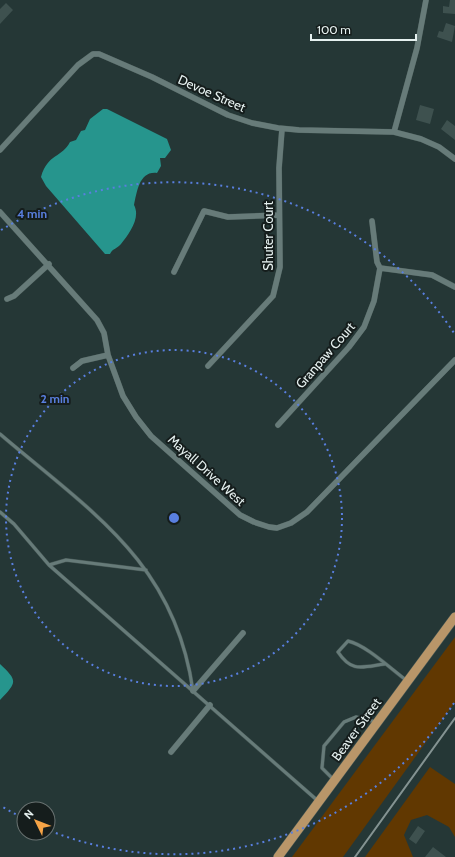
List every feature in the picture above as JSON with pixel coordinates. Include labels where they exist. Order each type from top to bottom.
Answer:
[{"type":"main road","name":"Beaver Street","points":[[278,857],[455,617]]},
{"type":"street","points":[[394,132],[417,48],[426,0]]},
{"type":"street","name":"Devoe Street","points":[[0,150],[78,65],[94,54],[99,54],[152,77],[228,115],[282,129],[394,132],[420,139],[439,148],[455,159]]},
{"type":"street","name":"Shuter Court","points":[[208,366],[273,296],[280,267],[278,168],[282,129]]},
{"type":"street","name":"Mayall Drive West","points":[[0,212],[49,264],[97,320],[104,333],[108,355],[123,396],[136,417],[152,436],[240,515],[269,527],[277,528],[291,523],[307,512],[455,360]]},
{"type":"street","points":[[174,272],[204,212],[228,217],[278,215]]},
{"type":"street","name":"Granpaw Court","points":[[278,425],[349,348],[364,327],[374,301],[380,268],[377,262],[372,221]]},
{"type":"street","points":[[7,299],[14,296],[49,264]]},
{"type":"street","points":[[380,268],[432,275],[455,287]]},
{"type":"street","points":[[73,368],[82,361],[108,355]]},
{"type":"street","points":[[193,691],[243,633]]},
{"type":"street","points":[[171,752],[210,705]]},
{"type":"lane","points":[[0,434],[97,514],[116,533],[146,571],[161,592],[174,618],[189,667],[193,691]]},
{"type":"lane","points":[[0,512],[14,524],[49,565],[319,802]]},
{"type":"lane","points":[[49,565],[66,560],[146,571]]},
{"type":"lane","points":[[384,664],[359,668],[345,663],[338,652],[348,641],[356,642],[408,681]]},
{"type":"lane","points":[[335,780],[322,768],[324,746],[344,722],[356,717],[377,723]]},
{"type":"shaded area","points":[[455,637],[455,702],[343,857],[292,857]]},
{"type":"shaded area","points":[[430,767],[455,784],[455,837],[449,827],[427,815],[411,820],[404,835],[413,857],[365,857]]},
{"type":"water","points":[[103,109],[107,109],[167,139],[171,150],[165,158],[160,158],[161,166],[157,173],[146,175],[140,183],[134,205],[136,215],[133,226],[121,244],[110,254],[105,254],[46,186],[41,177],[47,164],[63,151],[70,142],[76,140],[81,131],[85,130],[90,119]]},
{"type":"water","points":[[0,664],[10,674],[13,682],[10,689],[0,700]]},
{"type":"building","points":[[450,0],[455,0],[455,14],[443,13],[443,6],[449,7]]},
{"type":"building","points":[[6,3],[13,10],[0,24],[0,9]]},
{"type":"building","points":[[446,23],[455,26],[452,42],[437,37],[439,31],[443,32]]},
{"type":"building","points":[[420,105],[434,109],[430,124],[416,120]]},
{"type":"building","points":[[447,120],[455,126],[455,140],[441,129]]},
{"type":"building","points":[[418,826],[425,831],[416,844],[409,839]]},
{"type":"building","points":[[433,847],[446,857],[425,857]]},
{"type":"railway","points":[[355,857],[455,718]]}]
